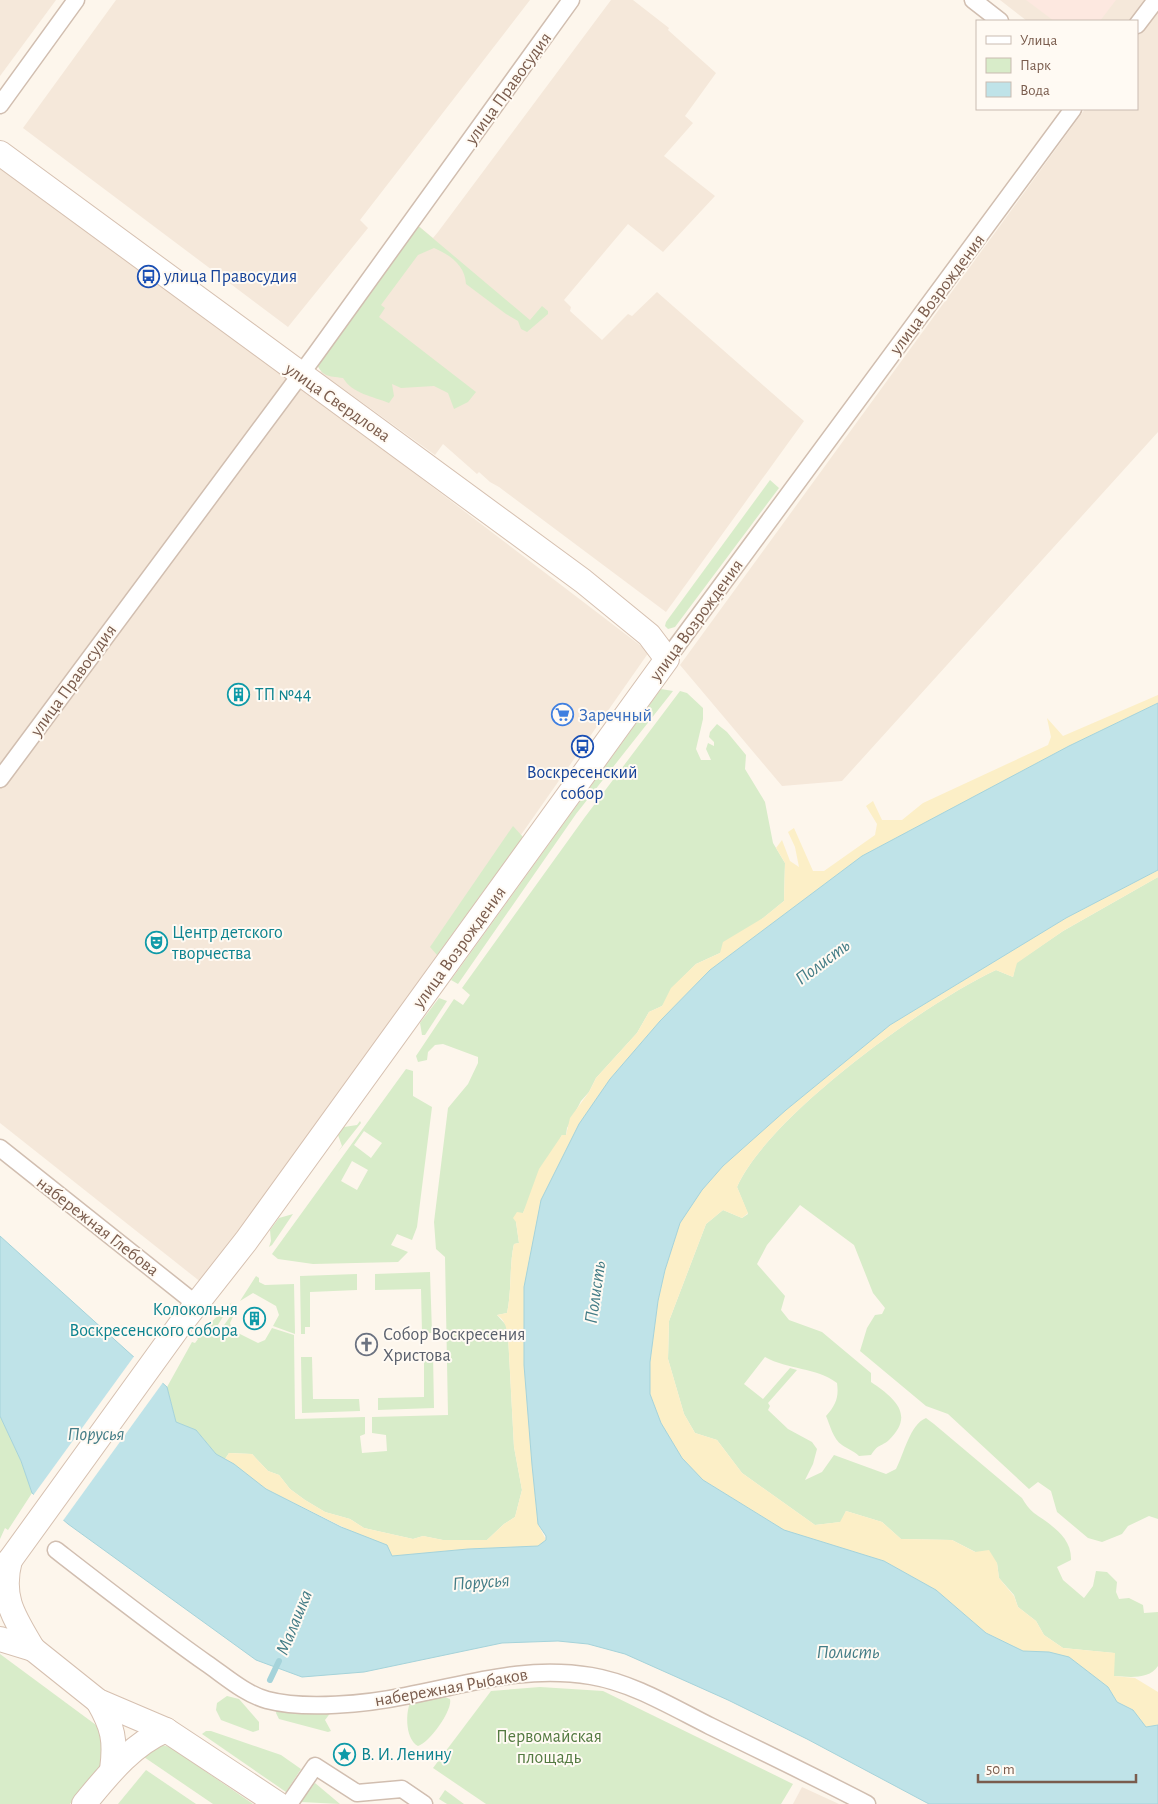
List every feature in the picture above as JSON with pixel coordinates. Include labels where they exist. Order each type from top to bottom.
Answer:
[{"type":"street","points":[[0,105],[76,0]]},
{"type":"street","name":"улица Правосудия","points":[[0,779],[300,375],[571,0]]},
{"type":"street","points":[[973,0],[999,20]]},
{"type":"street","points":[[1138,24],[1156,0]]},
{"type":"street","name":"улица Возрождения","points":[[10,1560],[180,1325],[246,1241],[667,659],[1072,110]]},
{"type":"street","name":"улица Свердлова","points":[[0,153],[583,581],[649,635],[667,659]]},
{"type":"street","name":"набережная Глебова","points":[[0,1148],[196,1304]]},
{"type":"street","name":"набережная Рыбаков","points":[[56,1550],[152,1625],[246,1690],[266,1700],[291,1704],[342,1704],[386,1700],[471,1684],[509,1674],[565,1673],[590,1676],[611,1680],[652,1697],[867,1804]]},
{"type":"street","points":[[10,1560],[5,1579],[8,1597],[16,1620],[33,1649]]},
{"type":"street","points":[[0,1638],[33,1649],[98,1701],[166,1730],[278,1804]]},
{"type":"street","points":[[98,1701],[110,1722],[113,1732],[115,1746],[112,1770]]},
{"type":"street","points":[[84,1804],[112,1770],[137,1746],[166,1730]]},
{"type":"street","points":[[289,1804],[315,1766],[357,1793],[402,1789],[424,1804]]},
{"type":"shaded area","points":[[0,0],[56,0],[0,76]]},
{"type":"shaded area","points":[[116,0],[530,0],[360,220],[368,228],[288,327],[23,128]]},
{"type":"shaded area","points":[[611,0],[633,0],[669,28],[668,30],[716,73],[685,116],[693,123],[664,156],[715,196],[663,252],[628,224],[564,300],[571,307],[570,311],[602,340],[628,314],[632,316],[657,292],[804,421],[666,612],[479,472],[477,474],[443,444],[435,455],[320,372],[416,224],[433,238]]},
{"type":"shaded area","points":[[1000,0],[1158,0],[1158,432],[842,781],[782,786],[680,665],[1084,110],[1138,110],[1138,20],[1026,20]]},
{"type":"shaded area","points":[[1026,0],[1116,0],[1101,20],[1053,20]]},
{"type":"shaded area","points":[[0,168],[287,376],[649,652],[327,1112],[202,1283],[0,1123]]},
{"type":"shaded area","points":[[802,1787],[839,1804],[793,1804]]},
{"type":"green space","points":[[416,224],[530,320],[542,306],[548,311],[548,314],[527,332],[521,329],[518,321],[466,284],[463,271],[451,257],[434,248],[418,255],[381,305],[385,308],[379,317],[476,392],[468,402],[454,409],[448,393],[434,386],[401,388],[392,384],[394,396],[389,403],[357,391],[343,378],[326,375],[321,371],[316,362]]},
{"type":"green space","points":[[770,480],[779,488],[675,627],[668,629],[665,626],[666,622]]},
{"type":"green space","points":[[661,689],[673,691],[576,814],[458,984],[451,980]]},
{"type":"green space","points":[[680,691],[687,693],[703,708],[703,719],[696,749],[701,760],[711,760],[706,749],[708,743],[714,746],[714,742],[709,737],[710,732],[717,724],[727,732],[746,755],[745,769],[765,802],[773,843],[785,863],[784,901],[720,953],[696,964],[672,988],[667,1001],[662,1006],[649,1012],[637,1033],[596,1078],[589,1092],[581,1101],[567,1128],[566,1135],[562,1135],[523,1213],[516,1222],[519,1243],[514,1244],[512,1252],[510,1296],[507,1313],[497,1315],[506,1325],[508,1335],[514,1447],[522,1490],[515,1517],[504,1524],[487,1540],[443,1540],[423,1536],[413,1539],[364,1528],[350,1519],[325,1512],[305,1500],[290,1489],[279,1475],[268,1471],[252,1454],[229,1453],[225,1459],[216,1454],[196,1430],[176,1422],[167,1387],[192,1342],[195,1343],[198,1339],[196,1337],[232,1302],[213,1333],[216,1336],[238,1306],[230,1323],[232,1330],[258,1343],[265,1340],[272,1328],[294,1335],[295,1419],[365,1417],[365,1434],[360,1436],[362,1453],[387,1451],[386,1435],[372,1433],[372,1417],[448,1415],[445,1257],[436,1249],[434,1222],[448,1108],[468,1084],[478,1063],[478,1057],[443,1044],[435,1045],[428,1052],[427,1060],[418,1062],[416,1056],[454,999],[463,1005],[470,995],[462,988],[585,817]]},
{"type":"green space","points":[[513,826],[523,837],[437,955],[430,947]]},
{"type":"green space","points":[[1158,877],[1158,1519],[1149,1516],[1128,1526],[1122,1534],[1102,1542],[1088,1538],[1057,1512],[1051,1491],[1038,1482],[1029,1489],[948,1414],[926,1406],[860,1351],[867,1328],[875,1315],[882,1314],[885,1308],[873,1293],[854,1245],[800,1205],[767,1245],[757,1264],[785,1296],[781,1310],[789,1320],[822,1332],[871,1373],[871,1382],[887,1394],[898,1407],[901,1414],[901,1422],[897,1431],[889,1440],[878,1447],[871,1455],[859,1456],[842,1445],[834,1436],[826,1416],[836,1401],[837,1383],[820,1374],[765,1357],[744,1384],[763,1399],[790,1368],[797,1370],[768,1403],[770,1406],[768,1410],[788,1429],[812,1442],[817,1449],[813,1464],[805,1480],[822,1472],[834,1455],[886,1474],[896,1469],[908,1440],[920,1421],[926,1418],[934,1424],[1022,1498],[1034,1513],[1059,1532],[1068,1545],[1071,1560],[1057,1567],[1063,1580],[1084,1598],[1093,1586],[1096,1571],[1107,1572],[1117,1582],[1116,1592],[1119,1599],[1129,1598],[1143,1605],[1144,1613],[1158,1612],[1158,1666],[1144,1676],[1126,1677],[1114,1676],[1114,1653],[1063,1648],[1044,1635],[1036,1621],[1018,1607],[1014,1595],[999,1578],[997,1563],[952,1540],[901,1539],[882,1522],[846,1511],[841,1522],[815,1525],[742,1473],[717,1440],[695,1433],[684,1414],[668,1359],[669,1321],[706,1224],[723,1210],[742,1218],[748,1214],[737,1187],[754,1159],[781,1128],[814,1096],[851,1064],[930,1008],[996,970],[1013,977],[1016,963],[1063,931]]},
{"type":"green space","points":[[439,998],[447,1001],[425,1035],[422,1035],[420,1023]]},
{"type":"green space","points":[[406,1069],[413,1071],[413,1096],[432,1107],[417,1227],[412,1240],[397,1234],[391,1245],[408,1252],[398,1262],[313,1264],[278,1259],[272,1254]],"holes":[[[364,1131],[382,1143],[371,1158],[354,1145]],[[352,1161],[368,1170],[357,1190],[341,1181]]]},
{"type":"green space","points":[[360,1121],[361,1123],[338,1152],[342,1146],[338,1135],[344,1127],[357,1125]]},
{"type":"green space","points":[[293,1214],[269,1247],[271,1241],[270,1230],[279,1218]]},
{"type":"green space","points":[[430,1272],[432,1333],[422,1333],[421,1289],[375,1290],[375,1274]]},
{"type":"green space","points":[[357,1274],[357,1290],[310,1292],[310,1327],[305,1327],[305,1334],[301,1334],[300,1276]]},
{"type":"green space","points":[[256,1276],[259,1278],[259,1282],[265,1285],[294,1284],[295,1334],[273,1326],[279,1315],[276,1306],[253,1293],[240,1301]]},
{"type":"green space","points":[[424,1353],[433,1353],[434,1408],[378,1410],[378,1398],[424,1397]]},
{"type":"green space","points":[[301,1357],[312,1357],[313,1399],[359,1399],[360,1411],[302,1413]]},
{"type":"green space","points":[[0,1416],[21,1461],[32,1493],[8,1530],[5,1528],[0,1539]]},
{"type":"green space","points":[[0,1654],[96,1725],[108,1740],[106,1761],[70,1804],[0,1804]]},
{"type":"green space","name":"Первомайская площадь","points":[[540,1687],[603,1691],[793,1784],[781,1804],[486,1804],[433,1768],[491,1691]]},
{"type":"green space","points":[[227,1696],[239,1699],[259,1722],[259,1730],[253,1732],[221,1720],[216,1710],[217,1703]]},
{"type":"green space","points":[[442,1696],[450,1699],[448,1711],[434,1733],[423,1744],[418,1746],[414,1743],[409,1733],[407,1714],[410,1703]]},
{"type":"green space","points":[[277,1709],[331,1712],[325,1720],[331,1731],[328,1732],[279,1719],[276,1713]]},
{"type":"green space","points":[[206,1731],[211,1731],[281,1755],[301,1769],[286,1792],[202,1734]]},
{"type":"green space","points":[[162,1745],[170,1747],[253,1804],[213,1804],[141,1755]]},
{"type":"green space","points":[[146,1770],[196,1804],[118,1804]]},
{"type":"green space","points":[[315,1783],[340,1804],[301,1802]]},
{"type":"green space","points":[[445,1790],[464,1804],[447,1804],[439,1799]]},
{"type":"sand","points":[[1158,695],[1158,703],[1069,746],[862,856],[710,970],[660,1021],[610,1079],[579,1124],[524,1287],[524,1365],[532,1465],[538,1524],[546,1540],[538,1546],[468,1549],[392,1556],[359,1535],[266,1489],[225,1459],[229,1453],[252,1454],[268,1471],[279,1475],[290,1489],[305,1500],[325,1512],[350,1519],[364,1528],[413,1539],[423,1536],[443,1540],[487,1540],[504,1524],[515,1517],[522,1490],[514,1447],[508,1335],[506,1326],[497,1315],[507,1313],[510,1296],[512,1252],[514,1244],[519,1243],[516,1222],[513,1218],[517,1212],[523,1213],[539,1169],[562,1135],[566,1135],[570,1118],[589,1092],[596,1078],[637,1033],[649,1012],[662,1006],[671,988],[696,964],[720,953],[723,942],[763,918],[784,901],[785,863],[776,848],[782,840],[790,861],[799,867],[795,847],[788,832],[794,828],[813,871],[824,871],[875,835],[877,824],[866,806],[873,801],[882,820],[902,820],[923,803],[1048,745],[1051,737],[1047,718],[1063,736]]},
{"type":"sand","points":[[1158,870],[1158,877],[1063,931],[1017,963],[1013,977],[996,970],[966,986],[891,1034],[814,1096],[781,1128],[754,1159],[737,1187],[748,1213],[742,1218],[723,1210],[706,1224],[669,1321],[668,1359],[684,1414],[695,1433],[717,1440],[742,1473],[815,1525],[840,1522],[846,1511],[882,1522],[901,1539],[952,1540],[975,1552],[989,1550],[997,1563],[999,1578],[1014,1596],[1018,1607],[1036,1621],[1044,1635],[1063,1648],[1115,1653],[1114,1676],[1135,1678],[1158,1692],[1158,1725],[1146,1727],[1133,1710],[1117,1702],[1108,1687],[1049,1652],[1023,1651],[986,1633],[936,1590],[884,1561],[784,1530],[703,1480],[682,1458],[661,1423],[650,1394],[650,1362],[658,1301],[665,1270],[680,1223],[702,1190],[723,1166],[786,1110],[890,1025],[1066,918]]},
{"type":"water","points":[[1158,703],[1158,870],[1066,918],[890,1025],[786,1110],[723,1166],[702,1190],[680,1223],[665,1270],[658,1301],[650,1362],[650,1394],[661,1423],[682,1458],[703,1480],[784,1530],[884,1561],[936,1590],[986,1633],[1023,1651],[1049,1652],[1069,1657],[1108,1687],[1117,1702],[1133,1710],[1146,1727],[1158,1725],[1158,1804],[929,1804],[807,1739],[728,1700],[625,1654],[588,1644],[558,1641],[502,1643],[364,1672],[302,1677],[256,1660],[68,1524],[32,1493],[21,1461],[0,1416],[0,1236],[167,1387],[176,1422],[196,1430],[216,1454],[234,1464],[266,1489],[341,1527],[387,1545],[392,1556],[468,1549],[538,1546],[546,1540],[546,1536],[538,1524],[532,1465],[524,1365],[524,1287],[541,1200],[579,1124],[610,1079],[660,1021],[710,970],[862,856],[1069,746]]},
{"type":"pier","points":[[135,1355],[164,1381],[62,1522],[32,1497]]},
{"type":"waterway","name":"Малашка","points":[[270,1680],[279,1661]]},
{"type":"place","name":"улица Правосудия","points":[[148,276]]},
{"type":"place","name":"ТП №44","points":[[239,694]]},
{"type":"place","name":"Заречный","points":[[563,715]]},
{"type":"place","name":"Воскресенский собор","points":[[582,747]]},
{"type":"place","name":"Центр детского творчества","points":[[156,942]]},
{"type":"place","name":"Колокольня Воскресенского собора","points":[[254,1319]]},
{"type":"place","name":"Собор Воскресения Христова","points":[[367,1344]]},
{"type":"place","name":"В. И. Ленину","points":[[345,1754]]},
{"type":"water label","name":"Полисть","points":[[822,961]]},
{"type":"water label","name":"Полисть","points":[[594,1292]]},
{"type":"water label","name":"Порусья","points":[[96,1433]]},
{"type":"water label","name":"Порусья","points":[[481,1581]]},
{"type":"water label","name":"Полисть","points":[[848,1651]]}]
